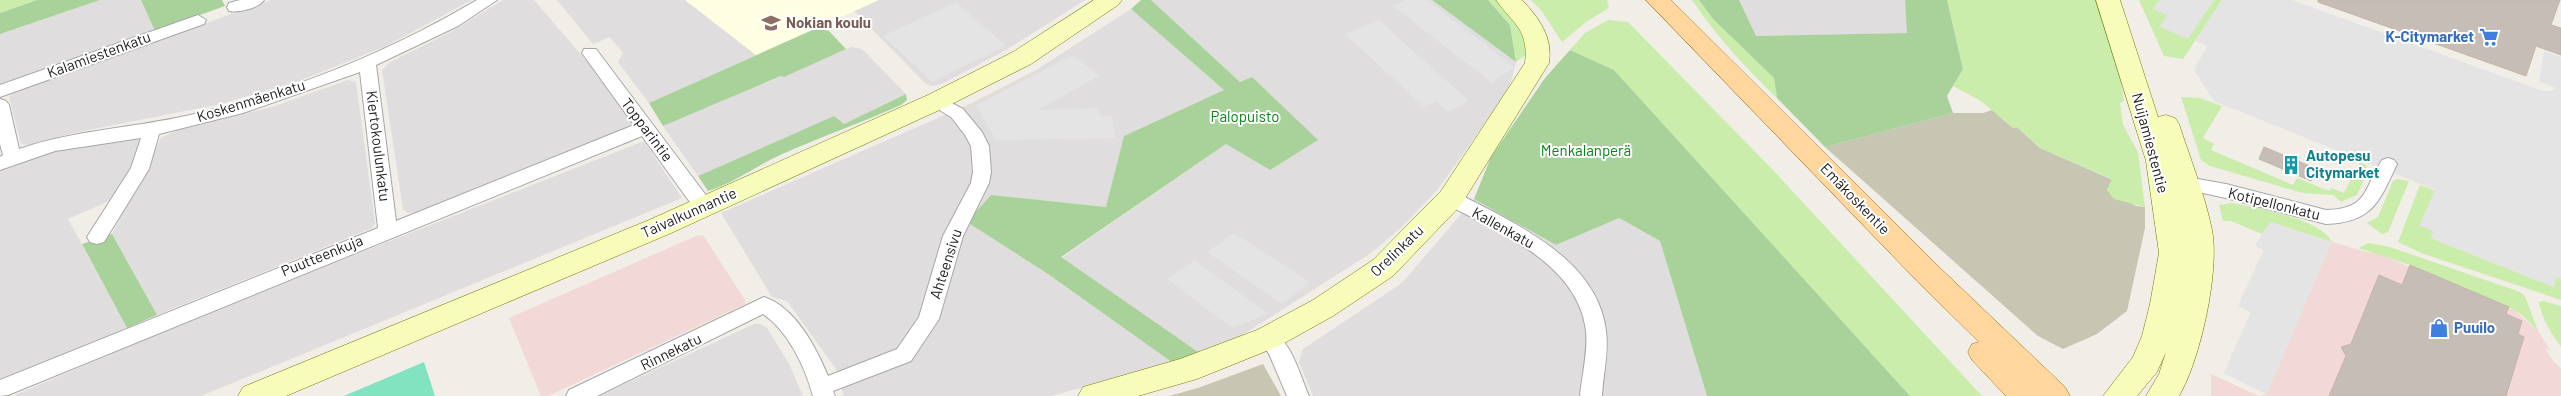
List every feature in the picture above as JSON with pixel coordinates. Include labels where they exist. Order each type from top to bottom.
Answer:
[{"type":"main road","name":"Taivalkunnantie","points":[[254,396],[704,207],[938,101],[1022,58],[1110,0]]},
{"type":"main road","name":"Orelinkatu","points":[[1094,396],[1186,370],[1268,338],[1323,308],[1383,268],[1450,198],[1537,63],[1539,48],[1536,34],[1526,19],[1508,0]]},
{"type":"main road","name":"Emäkoskentie","points":[[1636,0],[2026,396]]},
{"type":"main road","name":"Emäkoskentie","points":[[1658,0],[1928,274],[2054,396]]},
{"type":"main road","name":"Nuijamiestentie","points":[[2108,0],[2159,161],[2173,181],[2198,230],[2200,266],[2187,330],[2174,377],[2162,396]]},
{"type":"main road","name":"Nuijamiestentie","points":[[2119,396],[2146,363],[2157,336],[2165,304],[2173,253],[2173,181],[2149,73],[2121,0]]},
{"type":"street","points":[[235,7],[256,0]]},
{"type":"street","name":"Koskenmäenkatu","points":[[6,161],[67,141],[151,130],[236,108],[367,62],[444,26],[489,0]]},
{"type":"street","name":"Kalamiestenkatu","points":[[0,91],[198,20]]},
{"type":"street","name":"Topparintie","points":[[590,53],[704,207]]},
{"type":"street","name":"Kiertokoulunkatu","points":[[367,62],[388,230]]},
{"type":"street","name":"Ahteensivu","points":[[823,392],[904,355],[929,318],[953,236],[980,183],[982,172],[980,146],[973,132],[957,113],[938,101]]},
{"type":"street","points":[[0,105],[6,161]]},
{"type":"street","name":"Puutteenkuja","points":[[0,389],[388,230],[532,176],[646,127]]},
{"type":"street","points":[[97,237],[108,216],[138,174],[147,152],[151,130]]},
{"type":"street","name":"Kotipellonkatu","points":[[2173,181],[2326,217],[2339,218],[2353,215],[2366,208],[2388,164]]},
{"type":"street","name":"Kallenkatu","points":[[1450,198],[1531,241],[1566,271],[1581,288],[1587,300],[1596,331],[1591,396]]},
{"type":"street","points":[[764,305],[775,311],[810,358],[823,392]]},
{"type":"street","name":"Rinnekatu","points":[[577,396],[764,305]]},
{"type":"street","points":[[1268,338],[1278,350],[1298,396]]},
{"type":"shaded area","points":[[100,0],[141,0],[155,31],[0,86],[0,34]]},
{"type":"shaded area","points":[[271,0],[472,0],[386,46],[299,81],[221,104],[73,133],[29,145],[21,144],[9,97],[17,91]]},
{"type":"shaded area","points":[[503,0],[534,0],[608,86],[632,124],[630,128],[419,212],[408,213],[403,209],[382,70],[390,62],[449,33]]},
{"type":"shaded area","points":[[557,0],[685,0],[756,55],[649,103],[618,62],[623,53],[610,37],[593,44]]},
{"type":"shaded area","name":"Nokian koulu","points":[[685,0],[879,0],[756,55]]},
{"type":"shaded area","points":[[879,0],[1085,0],[1006,50],[942,84],[932,86],[925,83],[854,11]]},
{"type":"shaded area","points":[[1151,0],[1432,0],[1516,62],[1509,89],[1439,188],[1403,226],[1371,253],[1230,343],[1201,354],[1061,258],[1226,144],[1270,170],[1240,82]]},
{"type":"shaded area","points":[[1406,0],[1427,0],[1515,67],[1492,83],[1393,6]]},
{"type":"shaded area","points":[[1739,0],[1905,0],[1908,33],[1755,36]]},
{"type":"shaded area","points":[[2160,0],[2214,0],[2188,39],[2160,27],[2167,15],[2153,9]]},
{"type":"shaded area","points":[[2222,0],[2292,0],[2543,91],[2551,91],[2556,88],[2539,82],[2544,51],[2561,57],[2561,279],[2556,277],[2554,287],[2431,238],[2433,231],[2420,226],[2435,190],[2214,101],[2194,70],[2207,46],[2195,41]]},
{"type":"shaded area","points":[[956,2],[1006,46],[932,82],[883,36]]},
{"type":"shaded area","points":[[1131,9],[1224,90],[1124,136],[1107,207],[991,195],[970,224],[1048,274],[1173,363],[1051,396],[844,396],[836,369],[787,301],[772,297],[721,213],[972,103],[1036,70]]},
{"type":"shaded area","points":[[1379,20],[1469,101],[1447,112],[1436,102],[1424,107],[1345,34]]},
{"type":"shaded area","points":[[851,47],[862,49],[906,94],[844,124],[834,116],[698,176],[663,126]]},
{"type":"shaded area","points":[[1073,55],[1099,76],[1038,110],[1099,108],[1100,117],[1112,116],[1115,138],[996,140],[976,105]]},
{"type":"shaded area","points":[[348,80],[356,82],[375,223],[372,228],[157,315],[112,234],[161,138],[175,131],[272,107]]},
{"type":"shaded area","points":[[1992,110],[2013,128],[2017,127],[2040,148],[2113,180],[2107,190],[2136,206],[2145,207],[2145,228],[2127,311],[2097,334],[2063,349],[2038,336],[1825,147],[1953,113],[1983,113]]},
{"type":"shaded area","points":[[145,136],[132,174],[107,202],[68,219],[127,328],[0,382],[0,169],[31,155]]},
{"type":"shaded area","points":[[644,141],[682,198],[201,396],[13,396],[207,313]]},
{"type":"shaded area","points":[[1474,199],[1556,245],[1619,218],[1660,241],[1707,396],[1313,396],[1299,362],[1303,349],[1402,283]]},
{"type":"shaded area","points":[[2270,222],[2370,253],[2374,252],[2514,310],[2538,331],[2550,350],[2545,349],[2561,368],[2561,396],[2261,396],[2267,394],[2224,373],[2251,312],[2238,306],[2264,250],[2255,246]]},
{"type":"shaded area","points":[[2270,222],[2332,242],[2267,394],[2224,373],[2251,312],[2238,306],[2264,250],[2255,246]]},
{"type":"shaded area","points":[[1234,233],[1310,282],[1282,304],[1207,252]]},
{"type":"shaded area","points":[[703,235],[745,300],[745,304],[548,396],[541,396],[509,318],[696,236]]},
{"type":"shaded area","points":[[1195,260],[1268,314],[1232,328],[1167,279]]},
{"type":"shaded area","points":[[754,324],[760,324],[767,328],[789,364],[803,396],[599,396]]},
{"type":"shaded area","points":[[1263,364],[1281,396],[1169,396],[1198,388]]},
{"type":"shaded area","points":[[2211,374],[2259,396],[2211,396]]},
{"type":"green space","points":[[0,0],[37,0],[0,13]]},
{"type":"green space","points":[[37,0],[100,0],[0,34],[0,13]]},
{"type":"green space","points":[[141,0],[222,0],[225,6],[155,31]]},
{"type":"green space","name":"Palopuisto","points":[[1141,0],[1151,0],[1240,82],[1252,77],[1318,140],[1270,170],[1226,144],[1061,257],[1201,354],[1173,363],[1048,274],[970,224],[973,215],[991,195],[1106,207],[1124,136],[1224,90],[1131,9]]},
{"type":"green space","points":[[1432,0],[1488,0],[1510,25],[1516,62]]},
{"type":"green space","points":[[1488,0],[1496,0],[1521,28],[1528,53],[1516,62],[1510,25]]},
{"type":"green space","points":[[1531,0],[1607,0],[1609,8],[1586,22],[1562,42],[1541,10]]},
{"type":"green space","points":[[1692,0],[1699,0],[1713,19],[1774,78],[1777,98],[1711,27]]},
{"type":"green space","points":[[1699,0],[1739,0],[1756,36],[1907,33],[1905,0],[1947,0],[1963,69],[1947,96],[1953,113],[1825,147],[1777,98],[1774,78],[1713,19]]},
{"type":"green space","points":[[1947,0],[2101,0],[2116,53],[2124,101],[2120,103],[2123,125],[2138,152],[2145,207],[2114,199],[2107,190],[2112,179],[2040,148],[2017,127],[2013,128],[1981,101],[1953,86],[1963,69]]},
{"type":"green space","points":[[2139,0],[2160,0],[2153,9],[2168,15],[2188,38],[2214,0],[2222,0],[2183,59],[2164,56]]},
{"type":"green space","points":[[1608,20],[1628,22],[1773,170],[1982,396],[1910,396],[1614,70],[1570,50],[1585,33]]},
{"type":"green space","points":[[817,28],[829,31],[846,49],[784,77],[781,76],[663,126],[649,103]]},
{"type":"green space","name":"Menkalanperä","points":[[1570,50],[1614,70],[1910,396],[1707,396],[1660,241],[1619,218],[1556,245],[1474,199],[1491,157],[1545,78]]},
{"type":"green space","points":[[906,94],[907,100],[901,105],[780,155],[718,188],[708,191],[698,176],[834,116],[844,124]]},
{"type":"green space","points":[[2181,97],[2200,98],[2222,106],[2203,138],[2214,144],[2211,150],[2293,185],[2297,178],[2329,191],[2331,188],[2344,193],[2360,162],[2366,165],[2368,170],[2357,195],[2341,202],[2333,195],[2303,193],[2210,166],[2201,160]]},
{"type":"green space","points":[[2397,179],[2409,181],[2388,232],[2382,234],[2367,223],[2378,217],[2393,181]]},
{"type":"green space","points":[[2420,185],[2435,191],[2420,225],[2434,231],[2431,238],[2554,287],[2556,277],[2561,279],[2561,300],[2421,253],[2398,242]]},
{"type":"green space","points":[[2231,203],[2287,215],[2315,227],[2326,234],[2332,242],[2270,222],[2262,234],[2231,221],[2223,221],[2219,205]]},
{"type":"green space","points":[[112,234],[157,315],[127,328],[82,244]]},
{"type":"green space","points":[[2369,243],[2390,247],[2520,292],[2525,296],[2538,331],[2522,315],[2509,307],[2410,265],[2358,248]]},
{"type":"green space","points":[[2544,301],[2561,306],[2561,347],[2550,331],[2542,314],[2539,302]]},
{"type":"green space","points":[[424,362],[435,396],[344,396]]},
{"type":"building","name":"K-Citymarket","points":[[2318,0],[2560,0],[2551,25],[2561,28],[2561,55],[2536,46],[2526,76],[2318,2]]},
{"type":"building","name":"Autopesu Citymarket","points":[[2264,147],[2317,169],[2311,181],[2259,159]]},
{"type":"building","name":"Puuilo","points":[[2410,265],[2509,307],[2506,314],[2522,321],[2518,334],[2524,337],[2506,396],[2329,396],[2346,356],[2341,347],[2351,344],[2379,275],[2402,285]]},
{"type":"place","name":"Nokian koulu","points":[[771,23]]},
{"type":"place","name":"K-Citymarket","points":[[2489,37]]},
{"type":"place","name":"Autopesu Citymarket","points":[[2291,165]]},
{"type":"place","name":"Puuilo","points":[[2439,328]]}]
